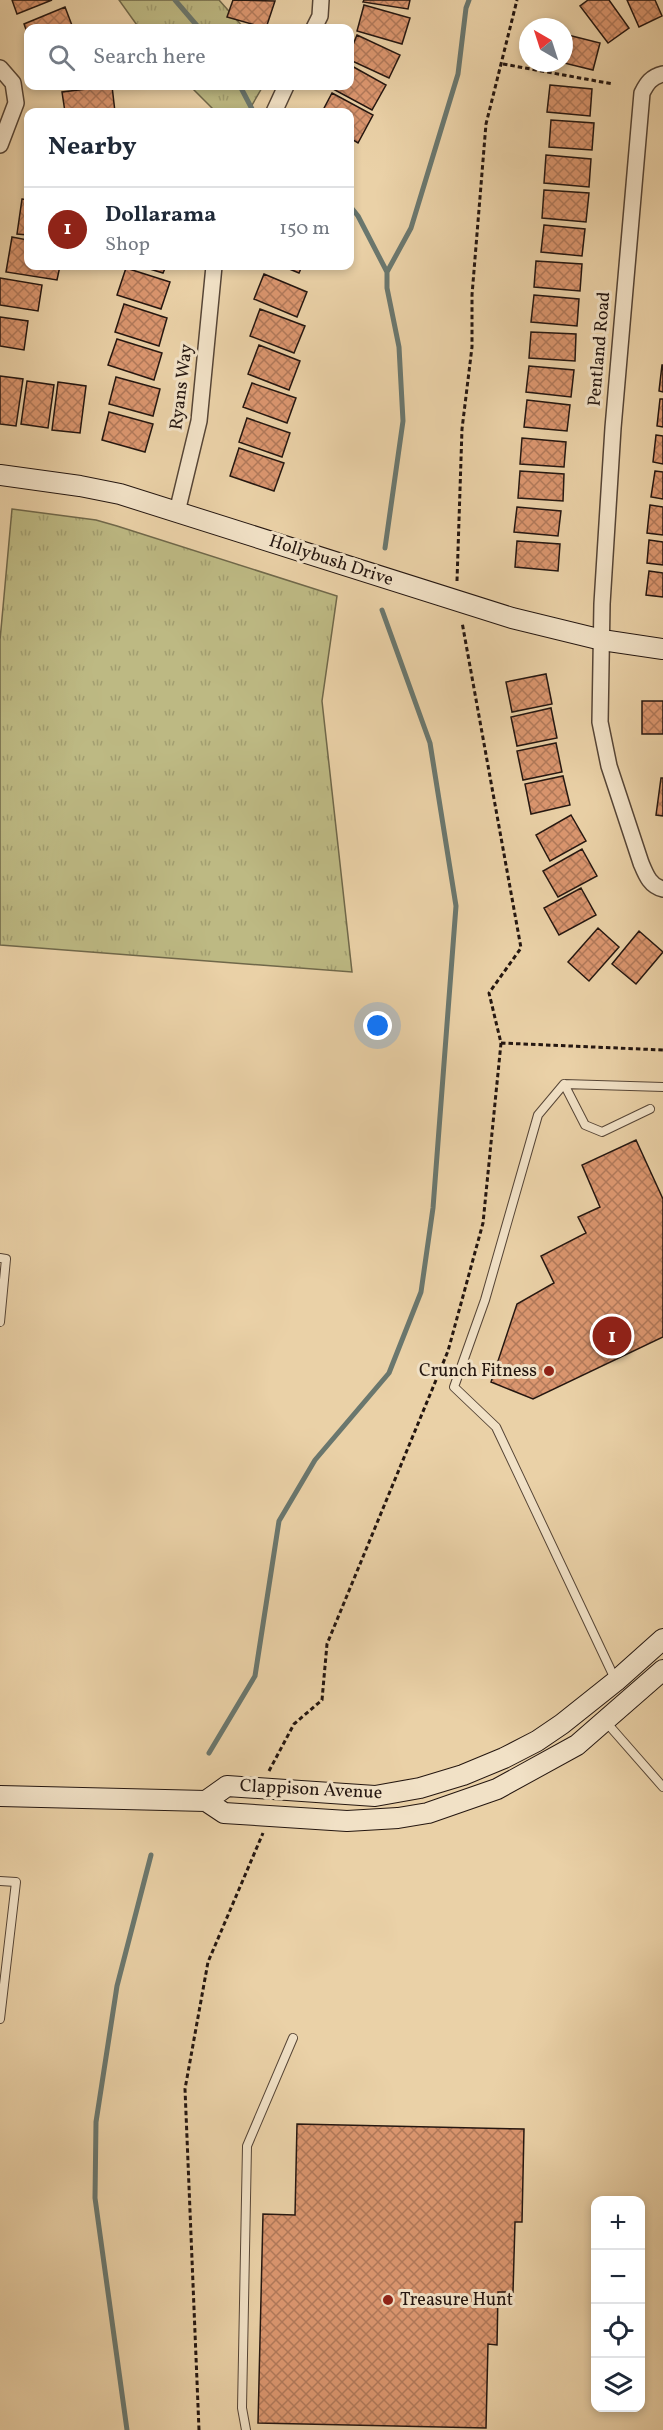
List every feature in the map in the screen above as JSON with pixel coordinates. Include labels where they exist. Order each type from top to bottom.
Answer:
[{"type":"main road","name":"Hollybush Drive","points":[[0,475],[120,494],[512,618],[602,640],[663,649]]},
{"type":"main road","name":"Clappison Avenue","points":[[206,1801],[227,1786],[375,1796],[420,1788],[475,1771],[537,1741],[580,1711],[663,1639]]},
{"type":"main road","name":"Clappison Avenue","points":[[0,1796],[206,1801],[224,1813],[354,1821],[428,1813],[497,1789],[577,1745],[663,1670]]},
{"type":"main road","points":[[475,1771],[481,1795]]},
{"type":"main road","points":[[308,1818],[310,1792]]},
{"type":"street","points":[[316,24],[320,16],[321,0]]},
{"type":"street","points":[[0,68],[13,83],[16,93],[16,104],[0,145]]},
{"type":"street","name":"Pentland Road","points":[[663,74],[654,76],[642,93],[613,428],[602,604],[600,722],[603,745],[647,877],[655,887],[663,889]]},
{"type":"street","points":[[276,108],[284,90]]},
{"type":"street","name":"Ryans Way","points":[[177,512],[199,421],[214,270]]},
{"type":"lane","points":[[564,1084],[663,1087]]},
{"type":"lane","points":[[564,1084],[585,1125],[602,1132],[650,1109]]},
{"type":"lane","points":[[564,1084],[538,1115],[485,1300],[454,1387],[496,1427],[616,1681]]},
{"type":"lane","points":[[0,1258],[6,1259],[0,1322]]},
{"type":"lane","points":[[605,1720],[663,1787]]},
{"type":"lane","points":[[0,1881],[16,1882],[0,2019]]},
{"type":"lane","points":[[246,2430],[242,2408],[247,2146],[293,2038]]},
{"type":"path","points":[[457,584],[462,429],[472,347],[472,295],[486,124],[517,0]]},
{"type":"path","points":[[502,64],[613,84]]},
{"type":"path","points":[[268,1774],[294,1724],[322,1700],[327,1644],[448,1351],[483,1223],[501,1044],[489,993],[521,948],[462,620]]},
{"type":"path","points":[[501,1044],[663,1050]]},
{"type":"path","points":[[199,2430],[185,2089],[208,1962],[262,1838]]},
{"type":"green space","points":[[119,0],[219,0],[240,24],[136,24]]},
{"type":"green space","points":[[194,90],[261,90],[250,108],[212,108]]},
{"type":"green space","points":[[12,509],[96,520],[337,596],[322,701],[352,972],[0,945],[0,640]]},
{"type":"building","points":[[12,0],[52,0],[17,14]]},
{"type":"building","points":[[233,0],[275,1],[267,24],[252,24],[227,17]]},
{"type":"building","points":[[364,0],[410,0],[408,9],[363,2]]},
{"type":"building","points":[[588,0],[609,0],[629,28],[608,43],[580,6]]},
{"type":"building","points":[[627,0],[655,0],[662,16],[639,27]]},
{"type":"building","points":[[364,5],[410,18],[402,44],[357,31]]},
{"type":"building","points":[[65,7],[71,24],[24,24]]},
{"type":"building","points":[[357,35],[400,55],[389,78],[354,62],[354,42]]},
{"type":"building","points":[[573,36],[600,43],[593,70],[573,65]]},
{"type":"building","points":[[354,67],[386,85],[372,110],[335,90],[354,90]]},
{"type":"building","points":[[550,85],[592,89],[590,116],[547,112]]},
{"type":"building","points":[[112,90],[115,108],[64,108],[62,92]]},
{"type":"building","points":[[332,93],[373,115],[358,143],[354,140],[354,108],[324,108]]},
{"type":"building","points":[[551,120],[594,123],[592,150],[549,147]]},
{"type":"building","points":[[546,155],[591,159],[589,187],[544,183]]},
{"type":"building","points":[[544,190],[589,193],[586,222],[542,218]]},
{"type":"building","points":[[22,199],[24,199],[24,235],[17,234]]},
{"type":"building","points":[[544,225],[585,229],[582,256],[541,252]]},
{"type":"building","points":[[12,237],[24,239],[24,270],[59,270],[57,280],[6,272]]},
{"type":"building","points":[[536,261],[582,264],[580,291],[534,287]]},
{"type":"building","points":[[125,270],[132,270],[170,282],[161,309],[117,295]]},
{"type":"building","points":[[264,274],[307,292],[297,317],[254,299]]},
{"type":"building","points":[[0,278],[42,285],[38,311],[0,305]]},
{"type":"building","points":[[534,295],[579,299],[577,326],[531,322]]},
{"type":"building","points":[[124,304],[167,318],[159,346],[115,332]]},
{"type":"building","points":[[260,309],[305,326],[294,353],[250,336]]},
{"type":"building","points":[[0,317],[28,321],[24,350],[0,346]]},
{"type":"building","points":[[531,332],[576,334],[575,361],[529,358]]},
{"type":"building","points":[[117,339],[162,353],[154,380],[108,365]]},
{"type":"building","points":[[259,345],[300,361],[289,390],[248,374]]},
{"type":"building","points":[[663,365],[663,392],[659,391]]},
{"type":"building","points":[[529,366],[574,370],[571,397],[526,392]]},
{"type":"building","points":[[0,376],[23,379],[16,426],[0,424]]},
{"type":"building","points":[[116,377],[160,389],[153,416],[109,404]]},
{"type":"building","points":[[27,381],[54,385],[48,428],[21,424]]},
{"type":"building","points":[[58,382],[86,386],[80,433],[52,430]]},
{"type":"building","points":[[252,383],[296,398],[287,423],[243,407]]},
{"type":"building","points":[[660,399],[663,399],[663,427],[657,426]]},
{"type":"building","points":[[527,400],[570,405],[567,431],[524,427]]},
{"type":"building","points":[[109,412],[153,424],[145,452],[102,440]]},
{"type":"building","points":[[247,418],[290,433],[282,457],[239,442]]},
{"type":"building","points":[[656,435],[663,436],[663,464],[653,462]]},
{"type":"building","points":[[522,438],[566,442],[564,467],[520,464]]},
{"type":"building","points":[[239,448],[284,463],[274,491],[230,476]]},
{"type":"building","points":[[520,471],[564,474],[563,501],[518,498]]},
{"type":"building","points":[[655,471],[663,472],[663,499],[651,497]]},
{"type":"building","points":[[650,505],[663,507],[663,535],[647,533]]},
{"type":"building","points":[[517,507],[561,511],[558,536],[514,532]]},
{"type":"building","points":[[649,540],[663,542],[663,565],[647,563]]},
{"type":"building","points":[[517,541],[560,544],[558,571],[515,567]]},
{"type":"building","points":[[649,571],[663,573],[663,597],[646,595]]},
{"type":"building","points":[[546,674],[552,704],[512,712],[506,682]]},
{"type":"building","points":[[642,701],[663,701],[663,734],[642,734]]},
{"type":"building","points":[[551,708],[557,738],[517,746],[511,717]]},
{"type":"building","points":[[556,743],[562,772],[523,780],[517,751]]},
{"type":"building","points":[[563,776],[570,805],[531,814],[525,784]]},
{"type":"building","points":[[661,778],[663,778],[663,816],[656,815]]},
{"type":"building","points":[[571,815],[586,841],[550,861],[536,835]]},
{"type":"building","points":[[582,849],[597,876],[558,897],[543,871]]},
{"type":"building","points":[[581,888],[596,915],[559,935],[544,908]]},
{"type":"building","points":[[598,928],[619,947],[589,981],[568,962]]},
{"type":"building","points":[[639,931],[663,952],[636,984],[612,964]]},
{"type":"building","points":[[636,1140],[663,1199],[663,1337],[533,1399],[491,1382],[517,1304],[554,1283],[541,1256],[586,1233],[578,1217],[600,1207],[582,1165]]},
{"type":"building","points":[[297,2124],[524,2129],[522,2222],[515,2222],[513,2292],[498,2292],[497,2345],[488,2344],[486,2428],[258,2423],[263,2214],[295,2215]]},
{"type":"waterway","points":[[175,0],[196,24]]},
{"type":"waterway","points":[[387,272],[411,228],[458,74],[469,0]]},
{"type":"waterway","points":[[242,90],[251,108]]},
{"type":"waterway","points":[[354,211],[387,272],[387,288],[399,347],[403,421],[385,548]]},
{"type":"waterway","points":[[209,1753],[255,1676],[279,1521],[315,1460],[389,1373],[421,1292],[433,1208],[456,906],[430,743],[382,610]]},
{"type":"waterway","points":[[127,2430],[95,2198],[96,2122],[117,1986],[151,1855]]},
{"type":"place","name":"Dollarama","points":[[612,1336]]},
{"type":"place","name":"Crunch Fitness","points":[[549,1371]]},
{"type":"place","name":"Treasure Hunt","points":[[388,2300]]}]
